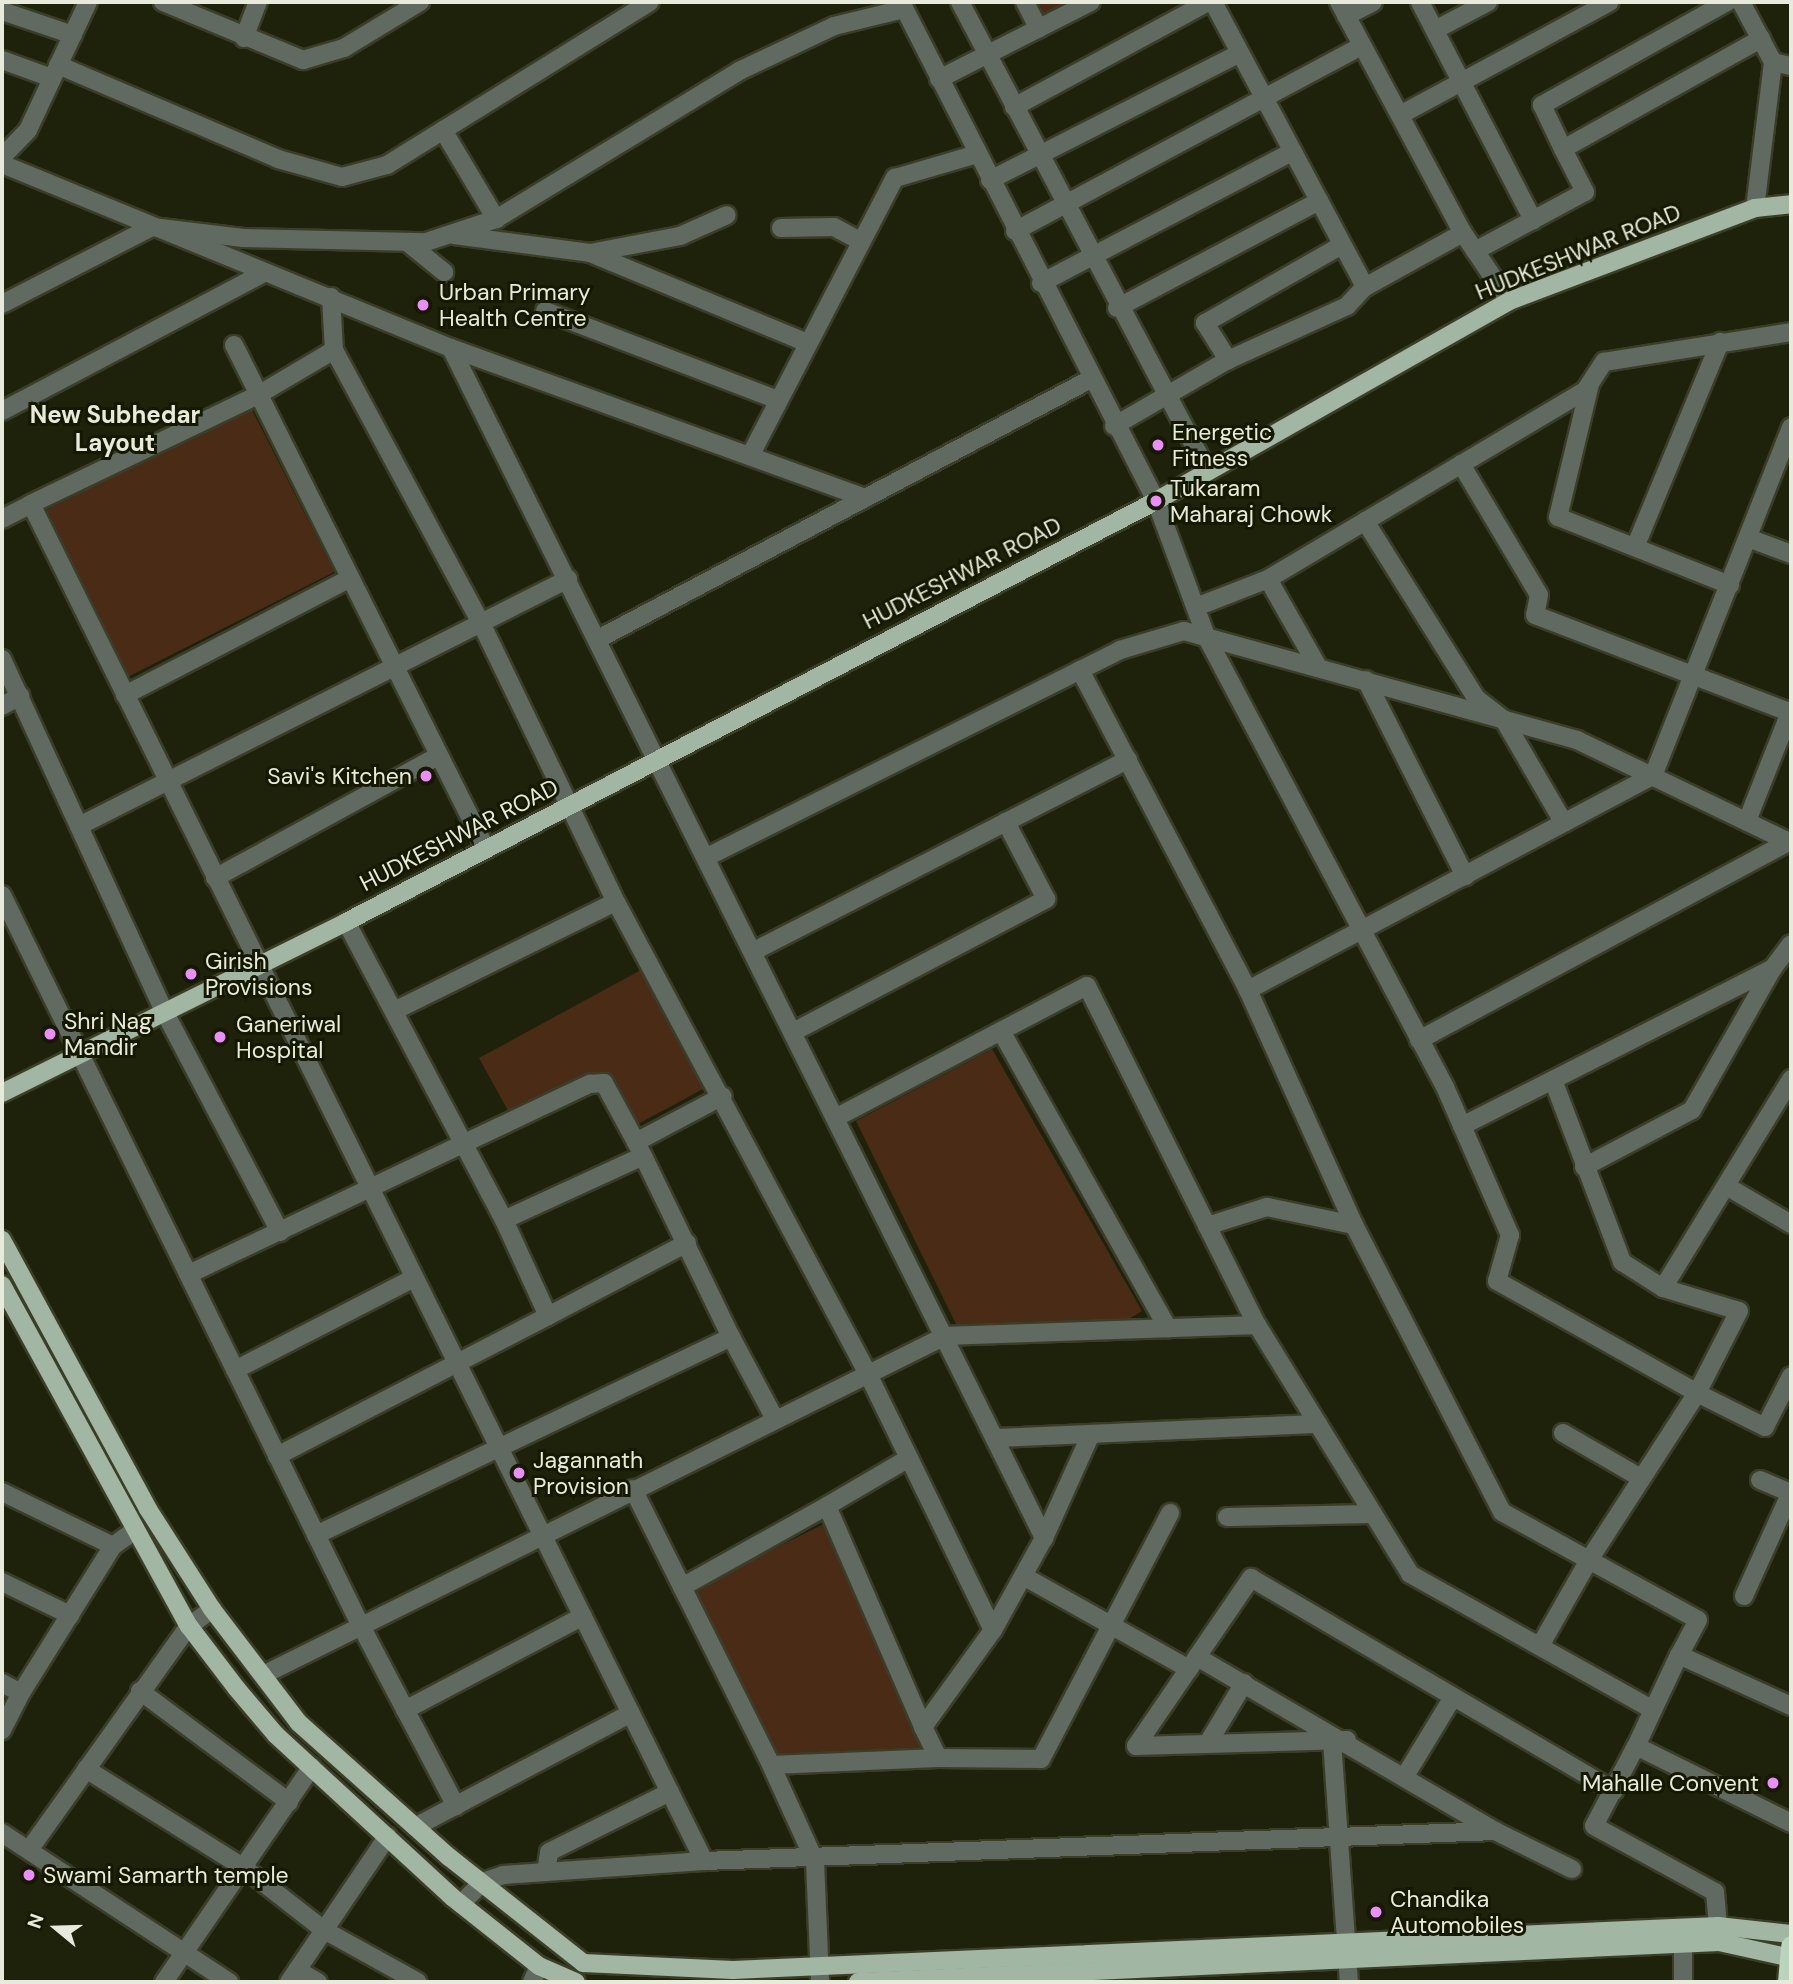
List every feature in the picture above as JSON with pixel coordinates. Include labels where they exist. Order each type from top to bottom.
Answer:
[{"type":"highway","points":[[1788,1982],[1791,1954]]},
{"type":"main road","name":"HUDKESHWAR ROAD","points":[[2,1093],[163,1009],[346,922],[1156,501],[1509,301],[1755,208],[1791,204]]},
{"type":"main road","points":[[2,1240],[114,1450],[212,1609],[263,1675],[334,1759],[583,1963],[789,1974],[819,1963],[1346,1940],[1718,1926],[1791,1934]]},
{"type":"main road","points":[[2,1285],[189,1626],[276,1735],[535,1974],[576,1982]]},
{"type":"main road","points":[[858,1982],[1048,1978],[1347,1959],[1719,1942],[1791,1954]]},
{"type":"street","points":[[2,157],[28,130],[88,2]]},
{"type":"street","points":[[163,2],[303,60],[324,57],[420,2]]},
{"type":"street","points":[[244,37],[258,2]]},
{"type":"street","points":[[2,60],[55,71],[278,159],[342,177],[387,164],[650,2]]},
{"type":"street","points":[[960,2],[1117,308],[1208,472]]},
{"type":"street","points":[[1025,2],[1039,29]]},
{"type":"street","points":[[939,79],[1091,2]]},
{"type":"street","points":[[1014,107],[1208,2]]},
{"type":"street","points":[[1213,2],[1365,287]]},
{"type":"street","points":[[1373,2],[1343,9],[1463,233],[1509,301]]},
{"type":"street","points":[[1420,2],[1533,220]]},
{"type":"street","points":[[1435,30],[1488,2]]},
{"type":"street","points":[[1400,115],[1611,2]]},
{"type":"street","points":[[1475,251],[1585,192],[1542,105],[1727,2]]},
{"type":"street","points":[[1741,2],[1773,62],[1755,208]]},
{"type":"street","points":[[4,298],[152,227],[243,237],[407,242],[451,234],[496,219],[739,71],[834,26],[902,5],[1089,380],[1156,501],[1206,636],[1462,1126],[1510,1235],[1497,1281],[1697,1393],[1765,1427],[1791,1376]]},
{"type":"street","points":[[2,11],[73,35]]},
{"type":"street","points":[[1563,149],[1761,39]]},
{"type":"street","points":[[1015,232],[1362,46]]},
{"type":"street","points":[[990,180],[1240,52]]},
{"type":"street","points":[[1773,62],[1791,66]]},
{"type":"street","points":[[443,130],[496,219]]},
{"type":"street","points":[[1041,283],[1293,151]]},
{"type":"street","points":[[750,456],[895,178],[977,154]]},
{"type":"street","points":[[2,164],[264,272],[331,296],[451,348],[866,498]]},
{"type":"street","points":[[1117,308],[1319,201]]},
{"type":"street","points":[[590,253],[680,236],[727,215]]},
{"type":"street","points":[[781,228],[834,227],[860,241]]},
{"type":"street","points":[[1114,426],[1167,399],[1228,360],[1347,306],[1365,287],[1463,233]]},
{"type":"street","points":[[451,234],[590,253],[807,343]]},
{"type":"street","points":[[407,242],[444,272]]},
{"type":"street","points":[[1228,360],[1205,323],[1342,245]]},
{"type":"street","points":[[2,411],[264,272]]},
{"type":"street","points":[[331,296],[334,350],[482,625],[616,902],[723,1096],[868,1374],[993,1630]]},
{"type":"street","points":[[545,311],[778,400]]},
{"type":"street","points":[[1730,585],[1636,545],[1558,517],[1590,383],[1604,362],[1791,332]]},
{"type":"street","points":[[1636,545],[1720,342]]},
{"type":"street","points":[[234,345],[485,848]]},
{"type":"street","points":[[451,348],[660,757],[1044,1538]]},
{"type":"street","points":[[2,519],[258,395],[334,350]]},
{"type":"street","points":[[600,638],[1089,380]]},
{"type":"street","points":[[1196,607],[1268,579],[1461,464],[1590,383]]},
{"type":"street","points":[[1248,990],[1653,776],[1791,427]]},
{"type":"street","points":[[1461,464],[1539,594],[1535,615],[1791,712],[1747,821]]},
{"type":"street","points":[[31,504],[256,963],[704,1861]]},
{"type":"street","points":[[1365,522],[1476,698],[1504,720],[1564,823]]},
{"type":"street","points":[[1748,538],[1791,554]]},
{"type":"street","points":[[125,695],[351,578]]},
{"type":"street","points":[[79,826],[397,669],[568,579]]},
{"type":"street","points":[[1268,579],[1318,667]]},
{"type":"street","points":[[709,856],[1120,650],[1184,631],[1577,740],[1790,843]]},
{"type":"street","points":[[2,659],[163,1009],[279,1232]]},
{"type":"street","points":[[1080,670],[1248,990],[1354,1225],[1502,1512],[1698,1620],[1594,1826],[1715,1892],[1718,1926]]},
{"type":"street","points":[[1366,680],[1465,876]]},
{"type":"street","points":[[2,706],[20,696]]},
{"type":"street","points":[[215,878],[438,756]]},
{"type":"street","points":[[756,950],[1128,760]]},
{"type":"street","points":[[795,1031],[1046,899],[1006,822]]},
{"type":"street","points":[[1419,1040],[1790,843]]},
{"type":"street","points":[[2,895],[83,1052],[360,1624],[456,1806]]},
{"type":"street","points":[[394,1011],[616,902]]},
{"type":"street","points":[[346,922],[460,1142],[504,1220],[548,1316]]},
{"type":"street","points":[[1584,1167],[1692,1110],[1773,968],[1791,944]]},
{"type":"street","points":[[1462,1126],[1773,968]]},
{"type":"street","points":[[838,1117],[1087,986],[1256,1325],[1410,1574],[1541,1644],[1653,1710]]},
{"type":"street","points":[[1000,1031],[1168,1328]]},
{"type":"street","points":[[1541,1644],[1589,1560],[1697,1393],[1740,1311],[1662,1288],[1622,1262],[1553,1080]]},
{"type":"street","points":[[1662,1288],[1728,1186],[1791,1080]]},
{"type":"street","points":[[189,1274],[370,1190],[460,1142],[604,1083],[775,1419]]},
{"type":"street","points":[[504,1220],[639,1149],[723,1096]]},
{"type":"street","points":[[1728,1186],[1791,1224]]},
{"type":"street","points":[[1207,1226],[1267,1207],[1354,1225]]},
{"type":"street","points":[[277,1456],[459,1368],[548,1316],[687,1243]]},
{"type":"street","points":[[235,1370],[414,1278]]},
{"type":"street","points":[[263,1675],[360,1624],[945,1336],[1256,1325]]},
{"type":"street","points":[[316,1535],[731,1337]]},
{"type":"street","points":[[995,1438],[1318,1424]]},
{"type":"street","points":[[1563,1433],[1641,1478]]},
{"type":"street","points":[[923,1727],[993,1630],[1026,1577],[1091,1434]]},
{"type":"street","points":[[682,1587],[909,1458]]},
{"type":"street","points":[[1744,1596],[1791,1493],[1760,1480]]},
{"type":"street","points":[[633,1489],[771,1765],[815,1861],[820,1982]]},
{"type":"street","points":[[2,1492],[113,1546]]},
{"type":"street","points":[[827,1506],[938,1758]]},
{"type":"street","points":[[771,1765],[938,1758],[1041,1759],[1170,1513]]},
{"type":"street","points":[[1227,1517],[1373,1514]]},
{"type":"street","points":[[2,1730],[21,1693],[113,1546],[135,1530]]},
{"type":"street","points":[[1026,1577],[1111,1625],[1244,1683],[1495,1831],[1572,1869]]},
{"type":"street","points":[[1339,1740],[1136,1746],[1251,1578],[1614,1791]]},
{"type":"street","points":[[2,1582],[70,1615]]},
{"type":"street","points":[[29,1850],[189,1626],[212,1609]]},
{"type":"street","points":[[405,1710],[583,1616]]},
{"type":"street","points":[[1679,1655],[1791,1706]]},
{"type":"street","points":[[2,1683],[21,1693]]},
{"type":"street","points":[[1208,1743],[1244,1683]]},
{"type":"street","points":[[140,1691],[289,1802]]},
{"type":"street","points":[[1405,1776],[1453,1697]]},
{"type":"street","points":[[415,1826],[631,1713]]},
{"type":"street","points":[[1339,1740],[1339,1836],[1349,1982]]},
{"type":"street","points":[[1636,1746],[1791,1823]]},
{"type":"street","points":[[164,1982],[312,1767]]},
{"type":"street","points":[[86,1769],[243,1867],[324,1930],[418,1982]]},
{"type":"street","points":[[546,1872],[549,1852],[670,1792]]},
{"type":"street","points":[[461,1904],[482,1882],[546,1872],[704,1861],[815,1861],[1495,1831]]},
{"type":"street","points":[[2,1833],[229,1982]]},
{"type":"street","points":[[318,1982],[293,1976],[388,1836]]},
{"type":"street","points":[[1683,1944],[1683,1982]]},
{"type":"shaded area","points":[[1036,2],[1070,2],[1043,16]]},
{"type":"shaded area","points":[[250,406],[334,572],[129,677],[44,511]]},
{"type":"shaded area","points":[[641,970],[705,1088],[636,1125],[608,1075],[516,1125],[479,1058]]},
{"type":"shaded area","points":[[992,1049],[1142,1311],[1124,1322],[958,1328],[856,1121]]},
{"type":"shaded area","points":[[826,1523],[921,1749],[776,1758],[692,1589]]},
{"type":"place","name":"Urban Primary Health Centre","points":[[423,305]]},
{"type":"place","name":"Energetic Fitness","points":[[1158,445]]},
{"type":"place","name":"Tukaram Maharaj Chowk","points":[[1156,501]]},
{"type":"place","name":"Savi's Kitchen","points":[[426,776]]},
{"type":"place","name":"Girish Provisions","points":[[191,974]]},
{"type":"place","name":"Shri Nag Mandir","points":[[50,1034]]},
{"type":"place","name":"Ganeriwal Hospital","points":[[220,1037]]},
{"type":"place","name":"Jagannath Provision","points":[[519,1473]]},
{"type":"place","name":"Mahalle Convent","points":[[1773,1783]]},
{"type":"place","name":"Swami Samarth temple","points":[[29,1875]]},
{"type":"place","name":"Chandika Automobiles","points":[[1376,1912]]},
{"type":"district","name":"New Subhedar Layout","points":[[115,429]]}]
